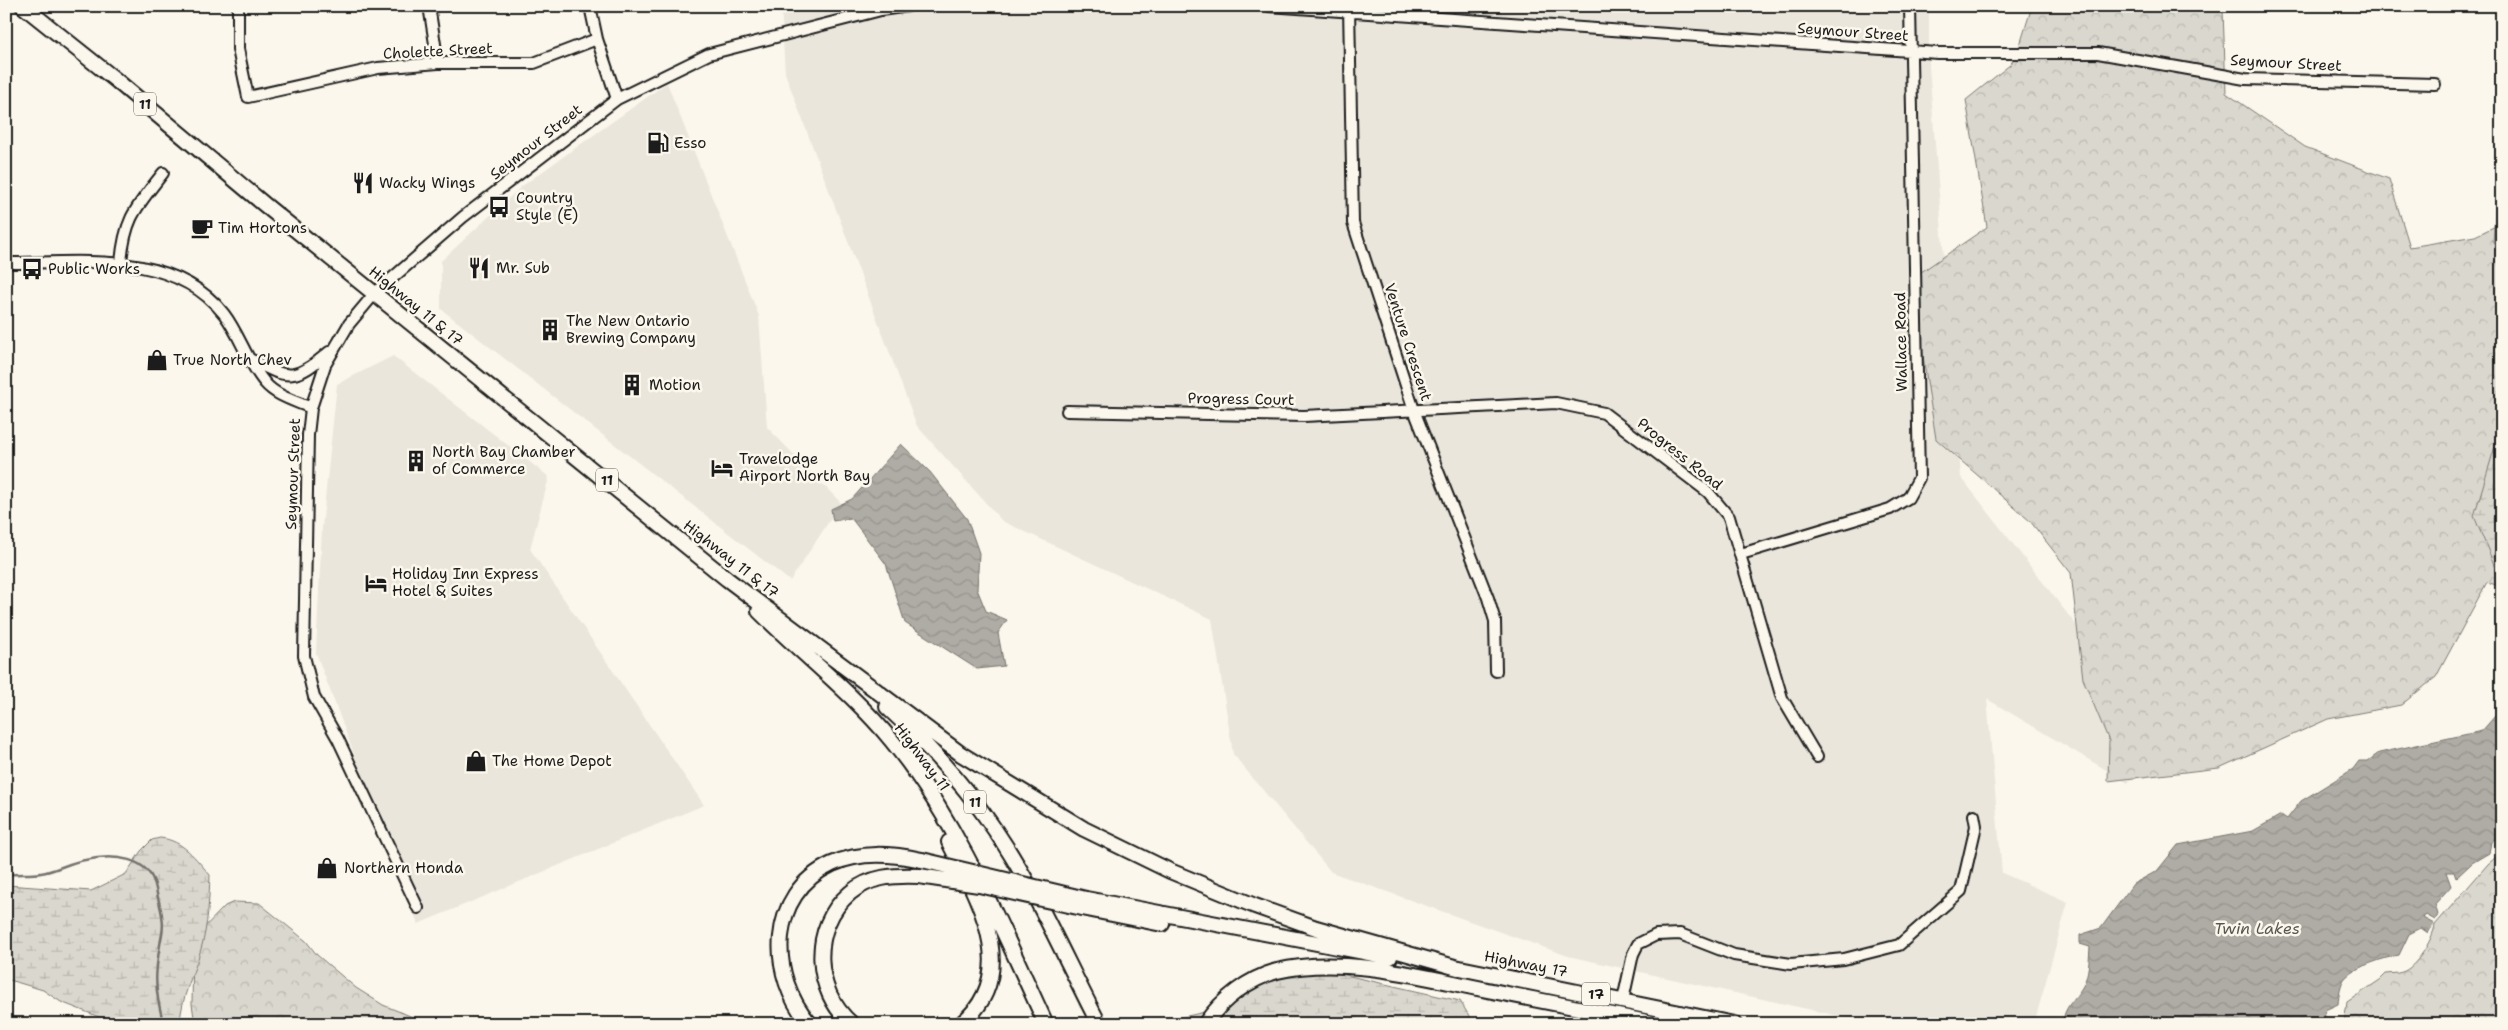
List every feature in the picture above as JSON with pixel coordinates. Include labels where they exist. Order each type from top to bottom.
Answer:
[{"type":"highway","name":"Highway 11 & 17","points":[[23,6],[727,579],[788,631]]},
{"type":"highway","name":"Highway 11","points":[[788,631],[908,761],[957,837],[1046,1024]]},
{"type":"highway","name":"Highway 11","points":[[788,631],[889,709],[944,763],[971,796],[1011,855],[1099,1024]]},
{"type":"highway","points":[[788,631],[961,754],[1050,809],[1115,845],[1255,906],[1316,928],[1458,968]]},
{"type":"highway","points":[[908,761],[977,899],[990,940],[992,966],[987,992],[981,1003],[961,1024]]},
{"type":"highway","points":[[810,1024],[787,989],[781,962],[781,934],[794,898],[801,888],[820,871],[844,859],[879,855],[922,860],[1084,904],[1387,966],[1454,983]]},
{"type":"highway","points":[[852,1024],[832,1000],[823,976],[823,940],[832,915],[850,893],[861,886],[887,876],[919,876],[979,885],[1458,968]]},
{"type":"highway","points":[[1205,1024],[1226,999],[1249,983],[1287,969],[1350,967],[1454,983]]},
{"type":"highway","name":"Highway 17","points":[[1458,968],[1734,1024]]},
{"type":"highway","name":"17","points":[[1454,983],[1619,1020],[1657,1024]]},
{"type":"highway","points":[[1619,1020],[1623,1000]]},
{"type":"street","name":"Cholette Street","points":[[238,6],[238,49],[248,97],[378,68],[438,63],[534,63],[597,39]]},
{"type":"street","points":[[429,6],[438,63]]},
{"type":"street","points":[[590,6],[597,39],[617,99]]},
{"type":"street","name":"Seymour Street","points":[[418,908],[338,739],[314,697],[304,656],[306,472],[311,408],[319,381],[332,349],[349,324],[375,293],[463,217],[617,99],[709,54],[881,10],[909,6]]},
{"type":"street","name":"Seymour Street","points":[[1268,6],[1349,9],[1938,53],[2098,53],[2245,79],[2435,84]]},
{"type":"street","name":"Wallace Road","points":[[1741,554],[1890,509],[1908,498],[1918,478],[1910,6]]},
{"type":"street","name":"Venture Crescent","points":[[1349,9],[1353,223],[1414,410],[1488,598],[1495,621],[1496,671]]},
{"type":"street","points":[[121,263],[123,238],[130,216],[163,173]]},
{"type":"street","points":[[6,263],[121,263],[162,270],[200,291],[225,315],[269,387],[283,396],[311,408]]},
{"type":"street","points":[[251,359],[275,373],[293,374],[312,366],[332,349]]},
{"type":"street","name":"Progress Road","points":[[1414,410],[1556,403],[1604,413],[1708,492],[1729,517],[1782,698],[1817,757]]},
{"type":"street","name":"Progress Court","points":[[1067,411],[1304,416],[1414,410]]},
{"type":"street","points":[[1623,1000],[1633,954],[1638,944],[1656,935],[1680,934],[1734,955],[1791,964],[1844,959],[1899,945],[1961,891],[1976,826],[1974,815]]},
{"type":"shaded area","points":[[781,6],[1929,6],[1929,66],[1961,477],[2160,733],[2128,783],[1987,699],[2002,873],[2068,902],[2034,1024],[1875,1024],[1568,956],[1331,872],[1233,754],[1212,619],[1002,521],[917,426],[785,73]]},
{"type":"shaded area","points":[[667,83],[759,316],[767,427],[841,503],[790,581],[441,309],[441,261],[522,186]]},
{"type":"shaded area","points":[[393,356],[549,477],[530,549],[704,805],[418,924],[316,653],[322,528],[337,384]]},
{"type":"green space","points":[[2032,6],[2169,6],[2223,11],[2226,93],[2305,147],[2389,179],[2410,247],[2475,236],[2502,223],[2502,587],[2487,582],[2436,677],[2401,705],[2328,719],[2219,768],[2108,781],[2109,741],[2083,679],[2071,573],[2030,521],[1936,439],[1911,279],[1987,227],[1966,100],[2011,64],[2020,45]]},
{"type":"green space","points":[[2502,191],[2502,262],[2493,242],[2496,200]]},
{"type":"green space","points":[[2502,383],[2502,599],[2493,562],[2474,516],[2496,443],[2498,390]]},
{"type":"green space","points":[[160,838],[176,842],[182,846],[210,875],[205,931],[185,995],[180,1024],[117,1024],[61,1002],[43,990],[6,979],[6,885],[91,891],[126,874],[141,851],[152,840]]},
{"type":"green space","points":[[2502,852],[2502,1024],[2344,1024],[2347,1002],[2386,974],[2402,972],[2413,965],[2427,945],[2435,925],[2488,864]]},
{"type":"green space","points":[[234,902],[259,903],[306,941],[317,955],[356,988],[383,1005],[430,1024],[195,1024],[192,1004],[193,952],[198,934],[225,906]]},
{"type":"green space","points":[[1301,965],[1460,1001],[1474,1024],[1167,1024],[1174,1019],[1223,1008],[1289,969]]},
{"type":"water","points":[[2502,38],[2502,127],[2498,82]]},
{"type":"water","points":[[901,444],[930,472],[967,519],[979,553],[977,589],[986,611],[1007,620],[998,633],[1004,666],[977,669],[905,623],[886,564],[851,518],[833,521],[831,509],[852,499]]},
{"type":"water","name":"Twin Lakes","points":[[2502,714],[2502,834],[2491,842],[2489,853],[2472,863],[2456,878],[2454,872],[2446,872],[2451,886],[2435,904],[2438,915],[2435,920],[2426,915],[2423,918],[2434,924],[2428,933],[2421,928],[2409,934],[2399,955],[2364,966],[2346,977],[2341,986],[2338,1004],[2325,1010],[2322,1024],[2063,1024],[2065,1013],[2083,986],[2088,972],[2090,947],[2080,944],[2080,935],[2101,928],[2133,884],[2157,871],[2178,845],[2253,831],[2281,815],[2287,819],[2301,801],[2353,769],[2359,761],[2368,761],[2379,753],[2482,731],[2495,716]]},
{"type":"waterway","points":[[6,875],[41,873],[79,861],[107,857],[129,860],[146,870],[152,878],[156,889],[162,917],[163,928],[156,979],[158,1000],[164,1024]]},
{"type":"place","name":"Esso","points":[[658,143]]},
{"type":"place","name":"Wacky Wings","points":[[363,183]]},
{"type":"place","name":"Country Style (E)","points":[[499,207]]},
{"type":"place","name":"Tim Hortons","points":[[202,228]]},
{"type":"place","name":"Mr. Sub","points":[[479,268]]},
{"type":"place","name":"Public Works","points":[[32,269]]},
{"type":"place","name":"The New Ontario Brewing Company","points":[[550,330]]},
{"type":"place","name":"True North Chev","points":[[157,360]]},
{"type":"place","name":"Motion","points":[[632,385]]},
{"type":"place","name":"North Bay Chamber of Commerce","points":[[416,461]]},
{"type":"place","name":"Travelodge Airport North Bay","points":[[722,468]]},
{"type":"place","name":"Holiday Inn Express Hotel & Suites","points":[[376,583]]},
{"type":"place","name":"The Home Depot","points":[[476,761]]},
{"type":"place","name":"Northern Honda","points":[[327,868]]}]
